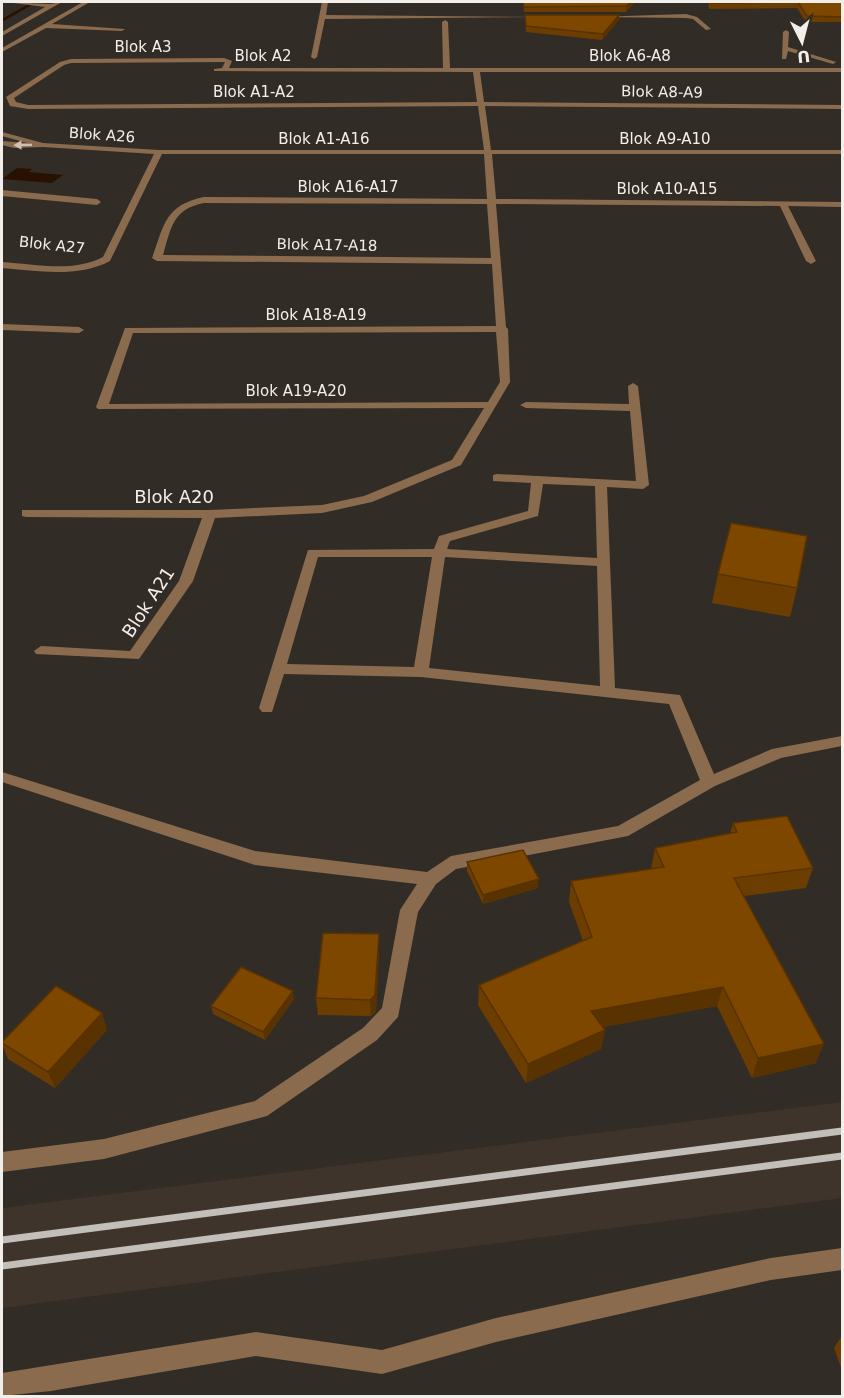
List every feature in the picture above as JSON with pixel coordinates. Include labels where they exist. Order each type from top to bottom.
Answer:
[{"type":"street","points":[[2,6],[10,2],[49,6]]},
{"type":"street","points":[[2,34],[59,2]]},
{"type":"street","points":[[2,50],[87,2]]},
{"type":"street","points":[[314,57],[325,2]]},
{"type":"street","points":[[322,17],[530,13],[555,17]]},
{"type":"street","points":[[591,17],[686,16],[695,18],[708,28]]},
{"type":"street","points":[[445,22],[447,70]]},
{"type":"street","points":[[43,26],[122,29]]},
{"type":"street","points":[[785,70],[786,32]]},
{"type":"street","points":[[784,48],[833,62]]},
{"type":"street","name":"Blok A3","points":[[51,70],[71,61],[201,60],[229,61],[225,70]]},
{"type":"street","points":[[51,70],[74,70]]},
{"type":"street","name":"Blok A1-A2","points":[[51,70],[10,97],[13,104],[28,107],[481,104]]},
{"type":"street","name":"Blok A2","points":[[202,70],[476,70]]},
{"type":"street","name":"Blok A6-A8","points":[[476,70],[843,70]]},
{"type":"street","name":"Blok A20","points":[[26,513],[210,514],[322,509],[368,499],[457,462],[505,382],[488,153],[476,70]]},
{"type":"street","name":"Blok A8-A9","points":[[481,104],[843,107]]},
{"type":"street","points":[[2,134],[43,145]]},
{"type":"street","points":[[2,143],[43,145]]},
{"type":"street","name":"Blok A26","points":[[43,145],[159,152]]},
{"type":"street","points":[[2,265],[82,267],[100,265],[107,260],[159,152]]},
{"type":"street","name":"Blok A1-A16","points":[[159,152],[488,153]]},
{"type":"street","name":"Blok A9-A10","points":[[488,153],[843,152]]},
{"type":"street","points":[[2,193],[97,202]]},
{"type":"street","name":"Blok A16-A17","points":[[157,258],[174,211],[187,202],[204,200],[491,201]]},
{"type":"street","name":"Blok A10-A15","points":[[491,201],[843,204]]},
{"type":"street","points":[[783,204],[810,261]]},
{"type":"street","name":"Blok A27","points":[[2,255],[100,265]]},
{"type":"street","name":"Blok A17-A18","points":[[157,258],[497,261]]},
{"type":"street","points":[[2,327],[79,330]]},
{"type":"street","name":"Blok A18-A19","points":[[102,407],[129,330],[502,329]]},
{"type":"street","points":[[497,478],[643,485],[633,386]]},
{"type":"street","name":"Blok A19-A20","points":[[102,407],[491,405]]},
{"type":"street","points":[[526,405],[634,408]]},
{"type":"street","points":[[422,672],[439,554],[444,539],[534,513],[537,481]]},
{"type":"street","points":[[601,484],[608,692]]},
{"type":"street","name":"Blok A21","points":[[41,651],[134,656],[186,581],[210,514]]},
{"type":"street","points":[[267,708],[313,553],[439,554],[603,562]]},
{"type":"street","points":[[280,669],[422,672],[675,699],[709,782]]},
{"type":"street","points":[[2,1162],[104,1149],[260,1109],[370,1034],[391,1011],[409,910],[430,879],[451,863],[622,832],[709,782],[778,753],[843,741]]},
{"type":"street","points":[[4,777],[255,858],[430,879]]},
{"type":"street","points":[[2,1385],[51,1379],[256,1344],[382,1362],[496,1330],[771,1269],[843,1259]]},
{"type":"shaded area","points":[[17,168],[32,169],[29,172],[63,175],[52,183],[2,179]]},
{"type":"shaded area","points":[[842,1102],[842,1198],[2,1308],[2,1208]]},
{"type":"building","points":[[523,2],[631,2],[626,6],[524,7]]},
{"type":"building","points":[[710,2],[798,2],[710,3]]},
{"type":"building","points":[[798,2],[843,2],[843,17],[807,16]]},
{"type":"building","points":[[525,15],[619,15],[603,34],[526,26]]},
{"type":"building","points":[[731,523],[807,536],[797,588],[718,574]]},
{"type":"building","points":[[787,816],[813,868],[734,878],[824,1044],[758,1058],[723,987],[591,1011],[605,1030],[528,1064],[479,985],[592,937],[571,881],[664,867],[655,848],[737,832],[733,823]]},
{"type":"building","points":[[523,850],[539,879],[483,895],[467,862]]},
{"type":"building","points":[[323,933],[379,934],[375,995],[370,1000],[316,998]]},
{"type":"building","points":[[241,967],[293,991],[263,1032],[211,1006]]},
{"type":"building","points":[[56,986],[102,1013],[48,1072],[2,1042]]},
{"type":"waterway","points":[[2,21],[35,2]]},
{"type":"railway","points":[[2,1240],[842,1131]]},
{"type":"railway","points":[[2,1266],[842,1156]]}]
